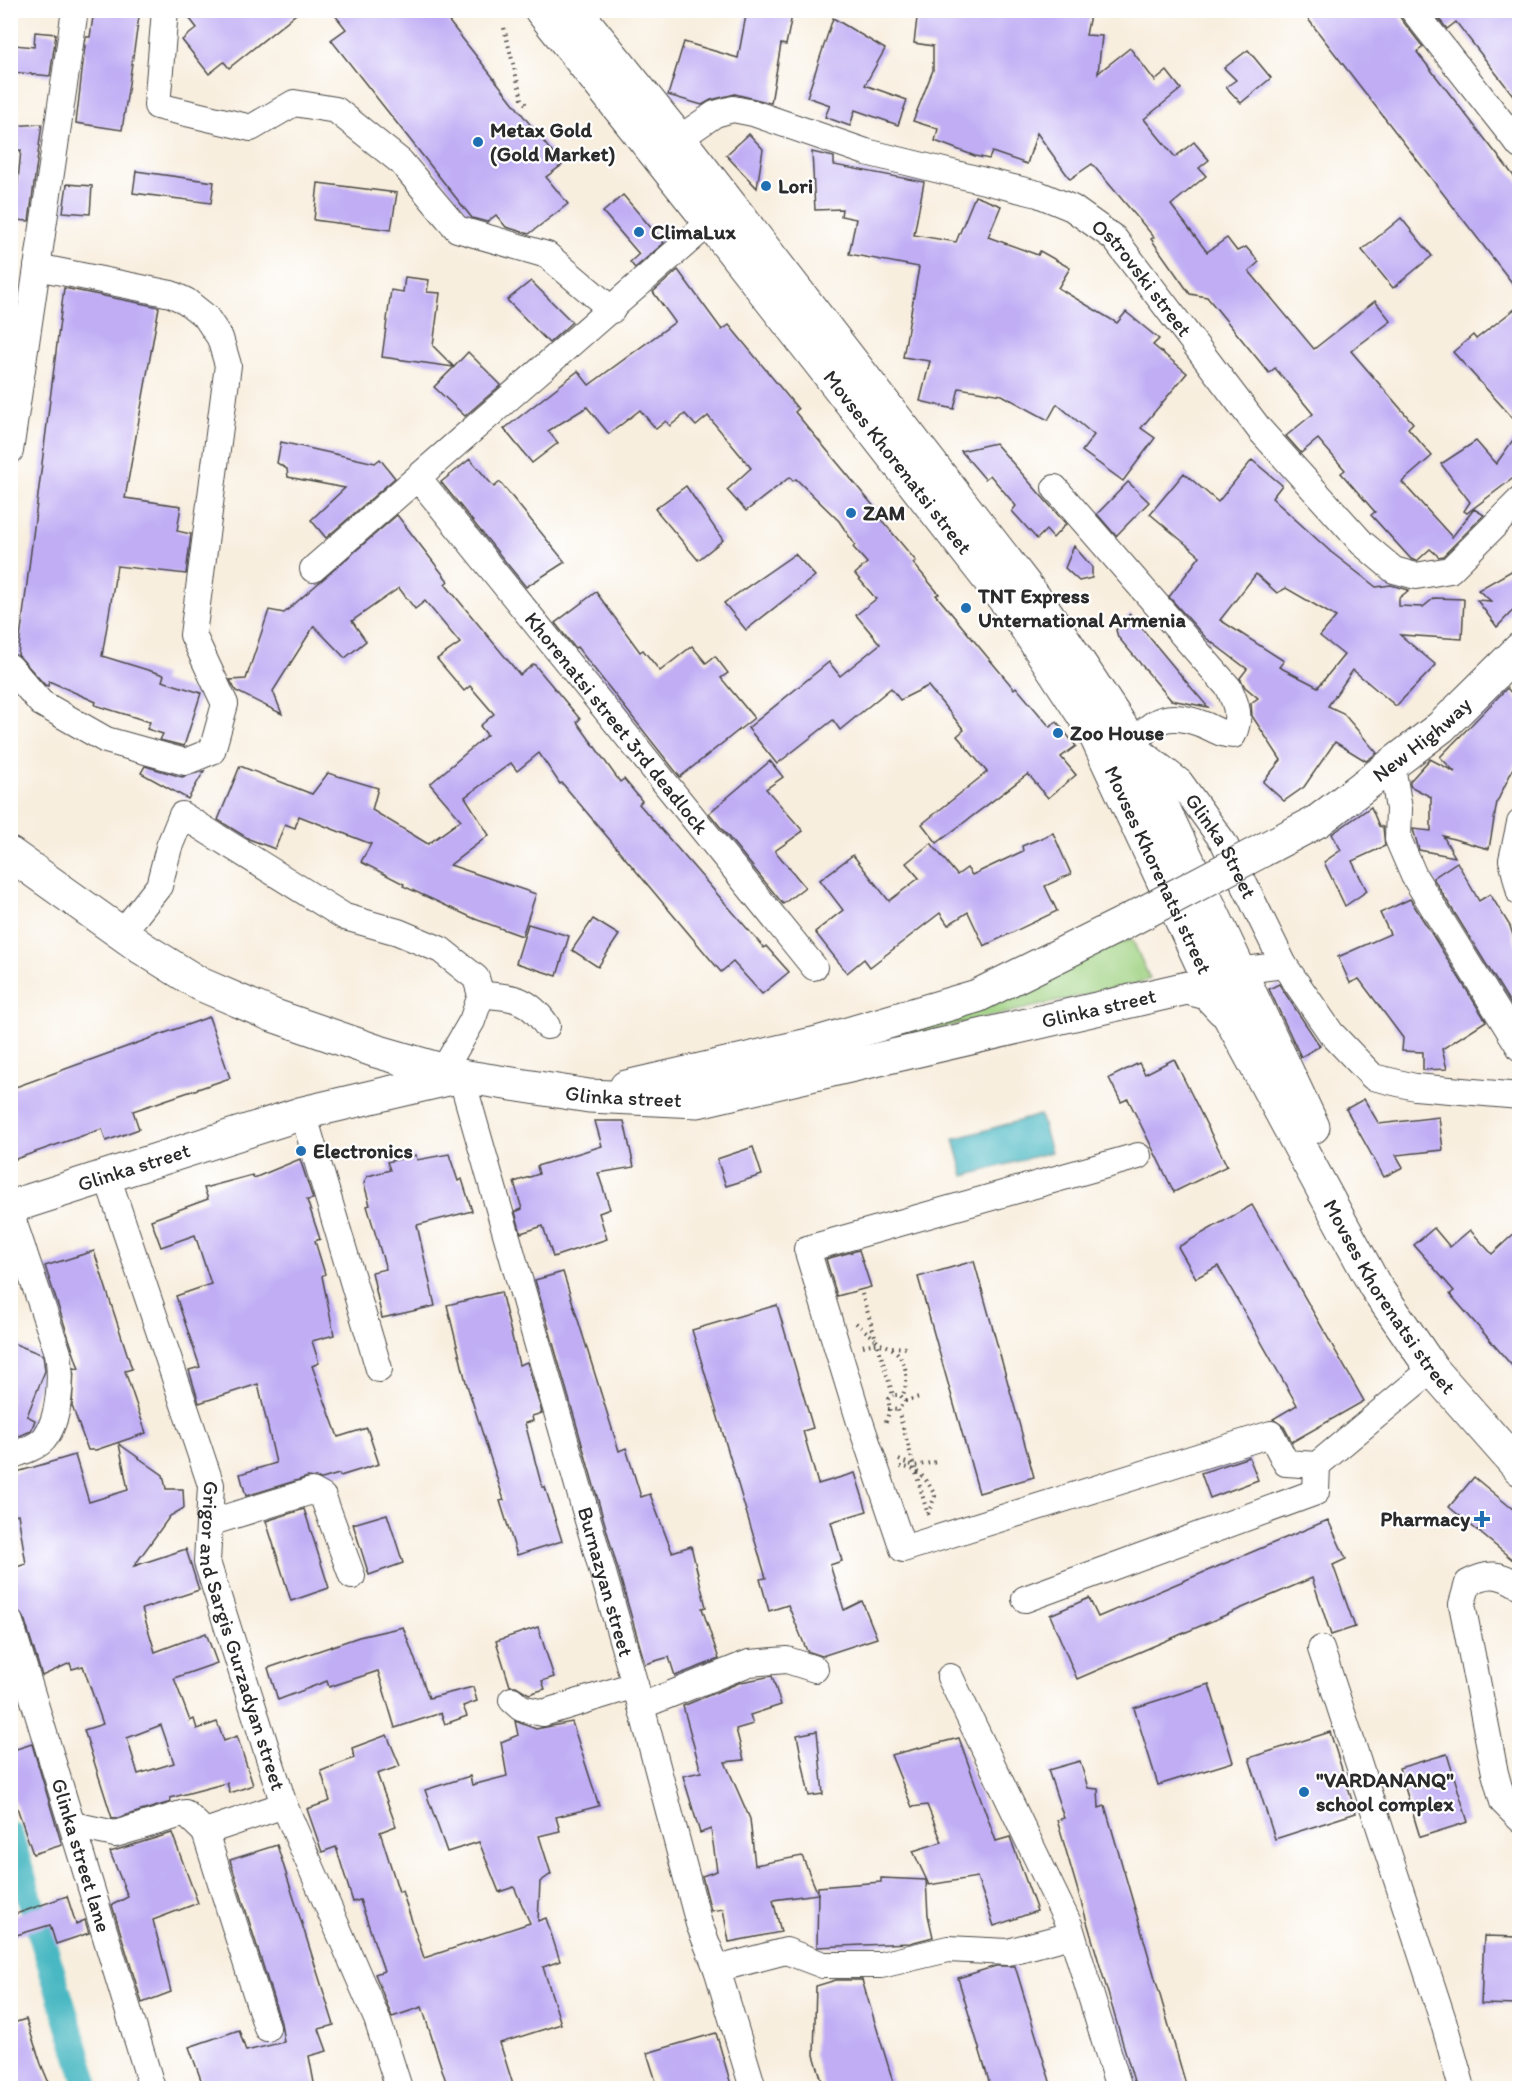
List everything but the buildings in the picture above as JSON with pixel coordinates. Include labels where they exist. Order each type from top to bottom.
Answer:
[{"type":"main road","name":"Movses Khorenatsi street","points":[[541,10],[668,147],[1045,612],[1134,746],[1223,973],[1231,1021],[1375,1286],[1432,1370],[1520,1469]]},
{"type":"main road","name":"Movses Khorenatsi street","points":[[575,10],[668,147],[710,222],[1023,623],[1093,730],[1223,973],[1406,1300],[1460,1372],[1520,1444]]},
{"type":"main road","name":"New Highway","points":[[589,1096],[817,1043],[977,996],[1124,923],[1318,821],[1441,727],[1520,649]]},
{"type":"main road","points":[[10,854],[122,933],[200,984],[272,1015],[376,1051],[452,1073]]},
{"type":"main road","name":"Glinka street","points":[[10,1207],[303,1113],[452,1073],[589,1096],[698,1101],[1187,988],[1207,993],[1231,1021]]},
{"type":"street","points":[[10,451],[75,10]]},
{"type":"street","points":[[165,10],[157,106],[251,128],[294,103],[336,110],[401,162],[457,229],[547,255],[612,310]]},
{"type":"street","points":[[1413,10],[1520,146]]},
{"type":"street","name":"Ostrovski street","points":[[668,147],[716,114],[733,109],[753,113],[866,152],[1038,194],[1072,208],[1114,238],[1260,430],[1362,543],[1394,570],[1416,576],[1449,570],[1520,500]]},
{"type":"street","points":[[313,569],[710,222]]},
{"type":"street","points":[[10,667],[41,703],[106,740],[185,762],[212,751],[225,704],[193,635],[228,364],[220,338],[206,317],[186,301],[171,294],[37,267]]},
{"type":"street","name":"Khorenatsi street 3rd deadlock","points":[[418,479],[814,967]]},
{"type":"street","points":[[1055,488],[1185,634],[1230,688],[1238,706],[1239,722],[1233,735],[1224,735],[1201,723],[1173,718],[1155,721],[1144,729],[1134,746]]},
{"type":"street","name":"Glinka Street","points":[[1134,746],[1180,782],[1224,843],[1284,966]]},
{"type":"street","points":[[1392,766],[1399,809],[1398,839],[1414,876],[1520,1048]]},
{"type":"street","points":[[122,933],[159,886],[169,846],[182,814],[345,917],[378,926],[441,950],[476,978],[481,995],[452,1073]]},
{"type":"street","points":[[1520,823],[1512,860],[1520,893]]},
{"type":"street","points":[[1223,973],[1284,966],[1331,1034],[1373,1077],[1415,1086],[1520,1096]]},
{"type":"street","points":[[481,995],[513,996],[538,1013],[547,1026]]},
{"type":"street","name":"Burnazyan street","points":[[452,1073],[638,1695],[699,1924],[717,1969],[753,2088]]},
{"type":"street","points":[[303,1113],[379,1369]]},
{"type":"street","points":[[1138,1156],[807,1249],[859,1419],[903,1550],[1271,1434],[1286,1463],[1317,1465],[1432,1370]]},
{"type":"street","name":"Grigor and Sargis Gurzadyan street","points":[[107,1176],[211,1485],[207,1562],[284,1805],[377,2019],[399,2088]]},
{"type":"street","points":[[10,1212],[58,1353],[62,1375],[48,1432],[42,1441],[10,1456]]},
{"type":"street","points":[[1025,1599],[1316,1492],[1317,1465]]},
{"type":"street","points":[[209,1523],[312,1491],[323,1497],[352,1576]]},
{"type":"street","points":[[1520,1587],[1506,1578],[1485,1574],[1468,1583],[1462,1604],[1495,1773],[1503,1802],[1520,1819]]},
{"type":"street","name":"Glinka street lane","points":[[10,1622],[152,2088]]},
{"type":"street","points":[[1320,1649],[1443,2020],[1462,2088]]},
{"type":"street","points":[[512,1700],[521,1708],[543,1713],[638,1695],[749,1664],[787,1660],[815,1669]]},
{"type":"street","points":[[950,1677],[1071,1931],[1119,2088]]},
{"type":"street","points":[[205,1832],[284,1805]]},
{"type":"street","points":[[73,1825],[115,1834],[185,1814],[205,1832],[267,2028]]},
{"type":"street","points":[[717,1969],[786,1951],[823,1965],[881,1965],[948,1949],[1008,1952],[1071,1931]]},
{"type":"path","points":[[504,28],[522,99],[527,106]]},
{"type":"path","points":[[862,1294],[893,1395]]},
{"type":"path","points":[[852,1313],[856,1323],[876,1341],[891,1347],[909,1348]]},
{"type":"path","points":[[855,1350],[876,1341]]},
{"type":"path","points":[[891,1347],[899,1354],[908,1376],[904,1399],[898,1410],[915,1468],[928,1514],[935,1496],[928,1482],[915,1468],[900,1461],[894,1455]]},
{"type":"path","points":[[893,1395],[904,1399],[919,1397]]},
{"type":"path","points":[[885,1428],[890,1409],[888,1399],[893,1395]]},
{"type":"path","points":[[890,1409],[898,1410]]},
{"type":"path","points":[[891,1468],[915,1468],[936,1462]]},
{"type":"green space","points":[[1132,939],[1150,979],[761,1069]]},
{"type":"water","points":[[1040,1115],[1051,1152],[964,1176],[954,1139]]},
{"type":"waterway","points":[[10,1834],[88,2088]]},
{"type":"place","name":"Metax Gold (Gold Market)","points":[[478,142]]},
{"type":"place","name":"Lori","points":[[766,186]]},
{"type":"place","name":"ClimaLux","points":[[639,232]]},
{"type":"place","name":"ZAM","points":[[851,513]]},
{"type":"place","name":"TNT Express Unternational Armenia","points":[[966,608]]},
{"type":"place","name":"Zoo House","points":[[1058,733]]},
{"type":"place","name":"Electronics","points":[[301,1151]]},
{"type":"place","name":"Pharmacy","points":[[1482,1519]]},
{"type":"place","name":"\"VARDANANQ\" school complex","points":[[1304,1792]]}]
